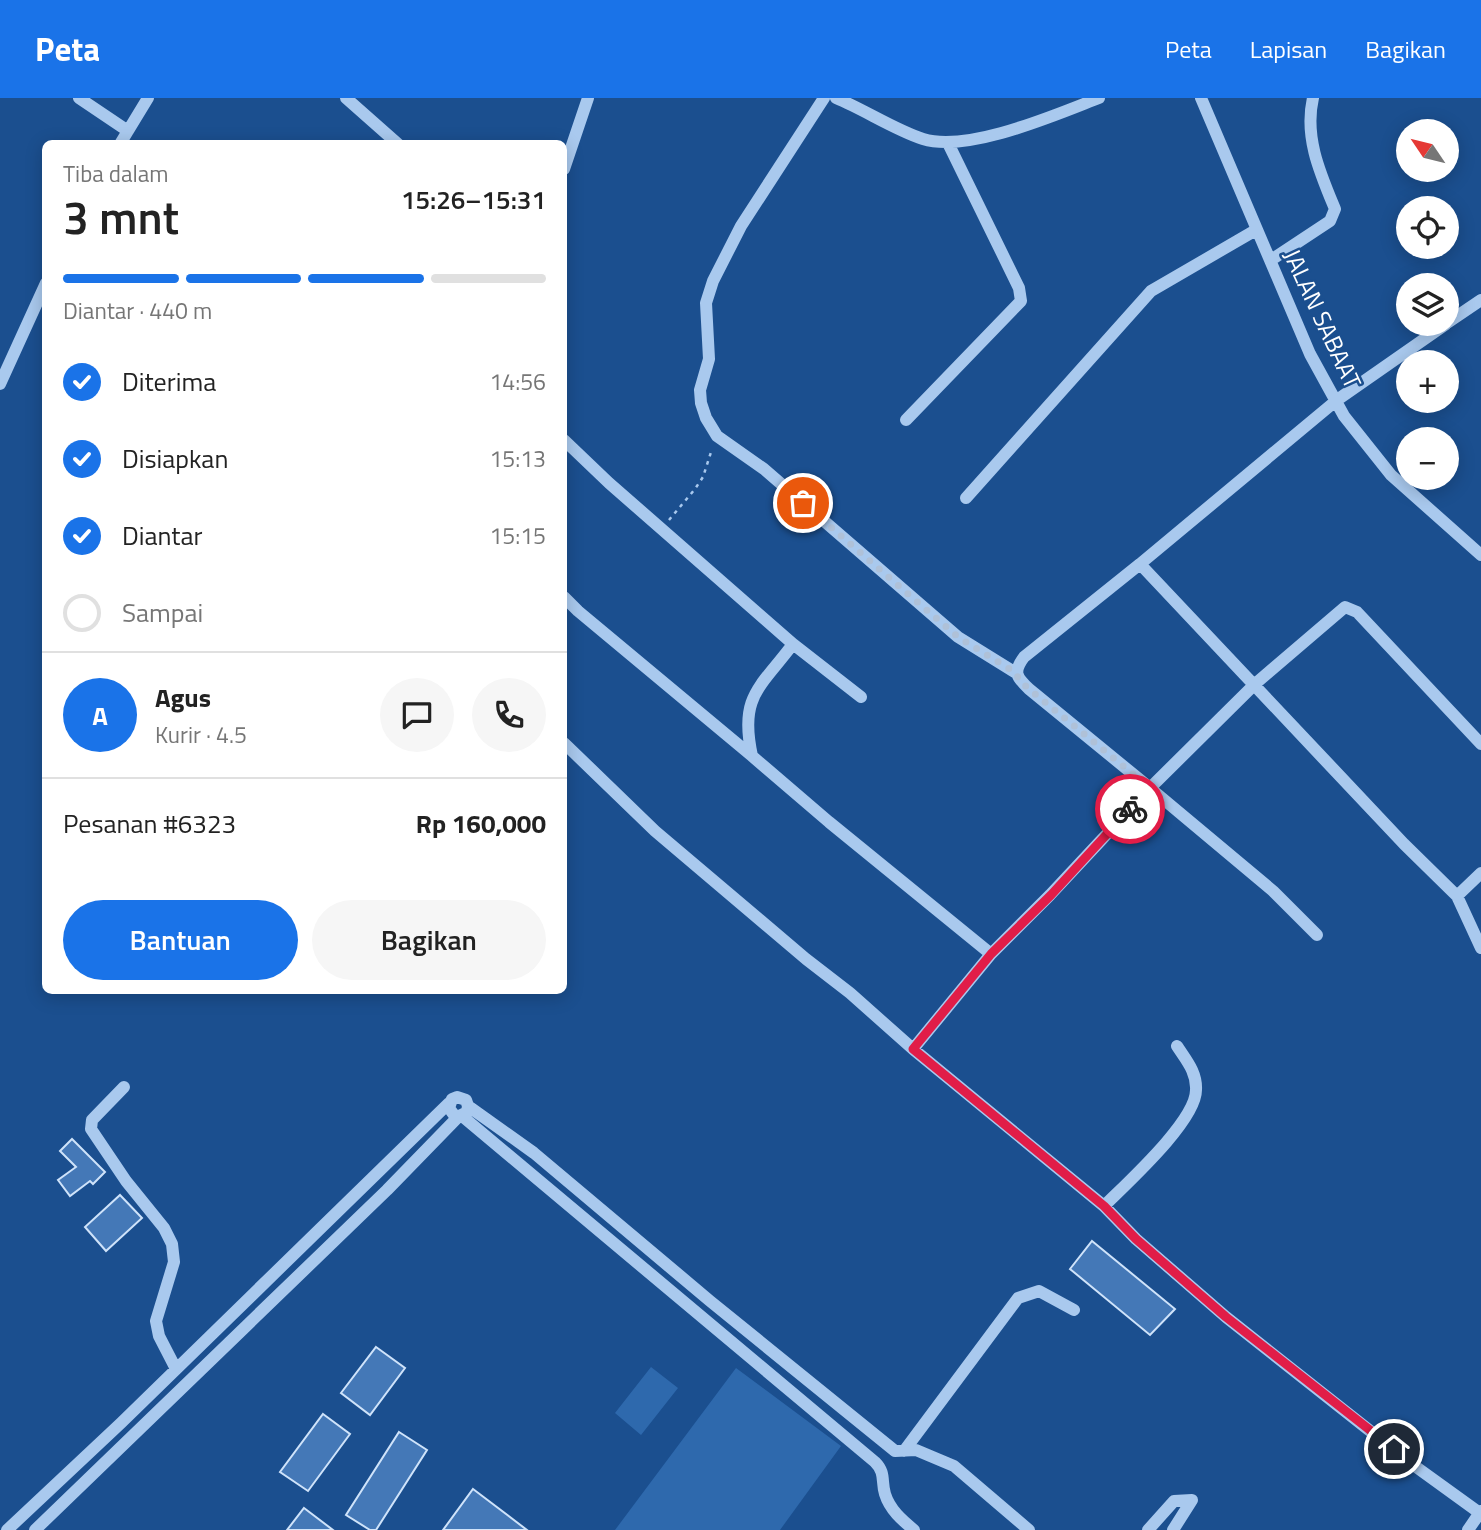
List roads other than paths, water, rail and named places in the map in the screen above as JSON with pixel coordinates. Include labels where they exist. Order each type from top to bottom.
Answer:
[{"type":"street","points":[[79,98],[128,131]]},
{"type":"street","points":[[122,140],[148,98]]},
{"type":"street","points":[[346,98],[393,140]]},
{"type":"street","points":[[567,160],[588,98]]},
{"type":"street","points":[[824,98],[741,226],[706,303],[709,359],[700,390],[706,418],[717,436],[764,469],[958,637],[1016,673],[1029,689],[1273,891],[1317,935]]},
{"type":"street","points":[[836,98],[862,108],[908,133],[948,143],[992,136],[1099,98]]},
{"type":"street","name":"JALAN SABAAT","points":[[1201,98],[1310,354],[1344,416],[1391,475],[1481,555]]},
{"type":"street","points":[[1271,260],[1330,221],[1334,214],[1335,209],[1310,134],[1309,120],[1313,98]]},
{"type":"street","points":[[906,420],[1021,301],[1019,288],[948,143]]},
{"type":"street","points":[[966,498],[1151,292],[1256,230]]},
{"type":"street","points":[[1,382],[42,292]]},
{"type":"street","points":[[1459,315],[1481,300]]},
{"type":"street","points":[[1016,673],[1024,657],[1337,400],[1428,336]]},
{"type":"street","points":[[567,443],[793,644],[861,697]]},
{"type":"street","points":[[1140,564],[1457,897],[1481,948]]},
{"type":"street","points":[[567,600],[829,822],[991,954]]},
{"type":"street","points":[[913,1049],[991,954],[1051,895],[1150,788],[1255,684],[1341,610],[1350,607],[1373,628],[1481,744]]},
{"type":"street","points":[[752,756],[747,723],[753,695],[793,644]]},
{"type":"street","points":[[567,746],[655,831],[1104,1206],[1136,1239],[1226,1317],[1370,1431],[1481,1513],[1468,1530]]},
{"type":"street","points":[[1457,897],[1481,873]]},
{"type":"street","points":[[1104,1206],[1150,1159],[1191,1109],[1196,1089],[1193,1069],[1177,1046]]},
{"type":"street","points":[[124,1087],[92,1120],[91,1129],[126,1181],[164,1228],[172,1244],[174,1262],[156,1321],[159,1336],[176,1369]]},
{"type":"street","points":[[7,1530],[449,1103],[451,1112],[463,1113],[534,1153],[709,1301],[895,1451],[916,1450],[929,1453],[954,1466],[1029,1530]]},
{"type":"street","points":[[35,1530],[387,1190],[463,1113]]},
{"type":"street","points":[[463,1113],[876,1462],[884,1474],[885,1494],[894,1513],[914,1530]]},
{"type":"street","points":[[904,1451],[1018,1298],[1039,1291],[1074,1310]]},
{"type":"street","points":[[234,1311],[245,1325]]},
{"type":"street","points":[[1147,1530],[1174,1501],[1192,1500],[1174,1530]]}]
